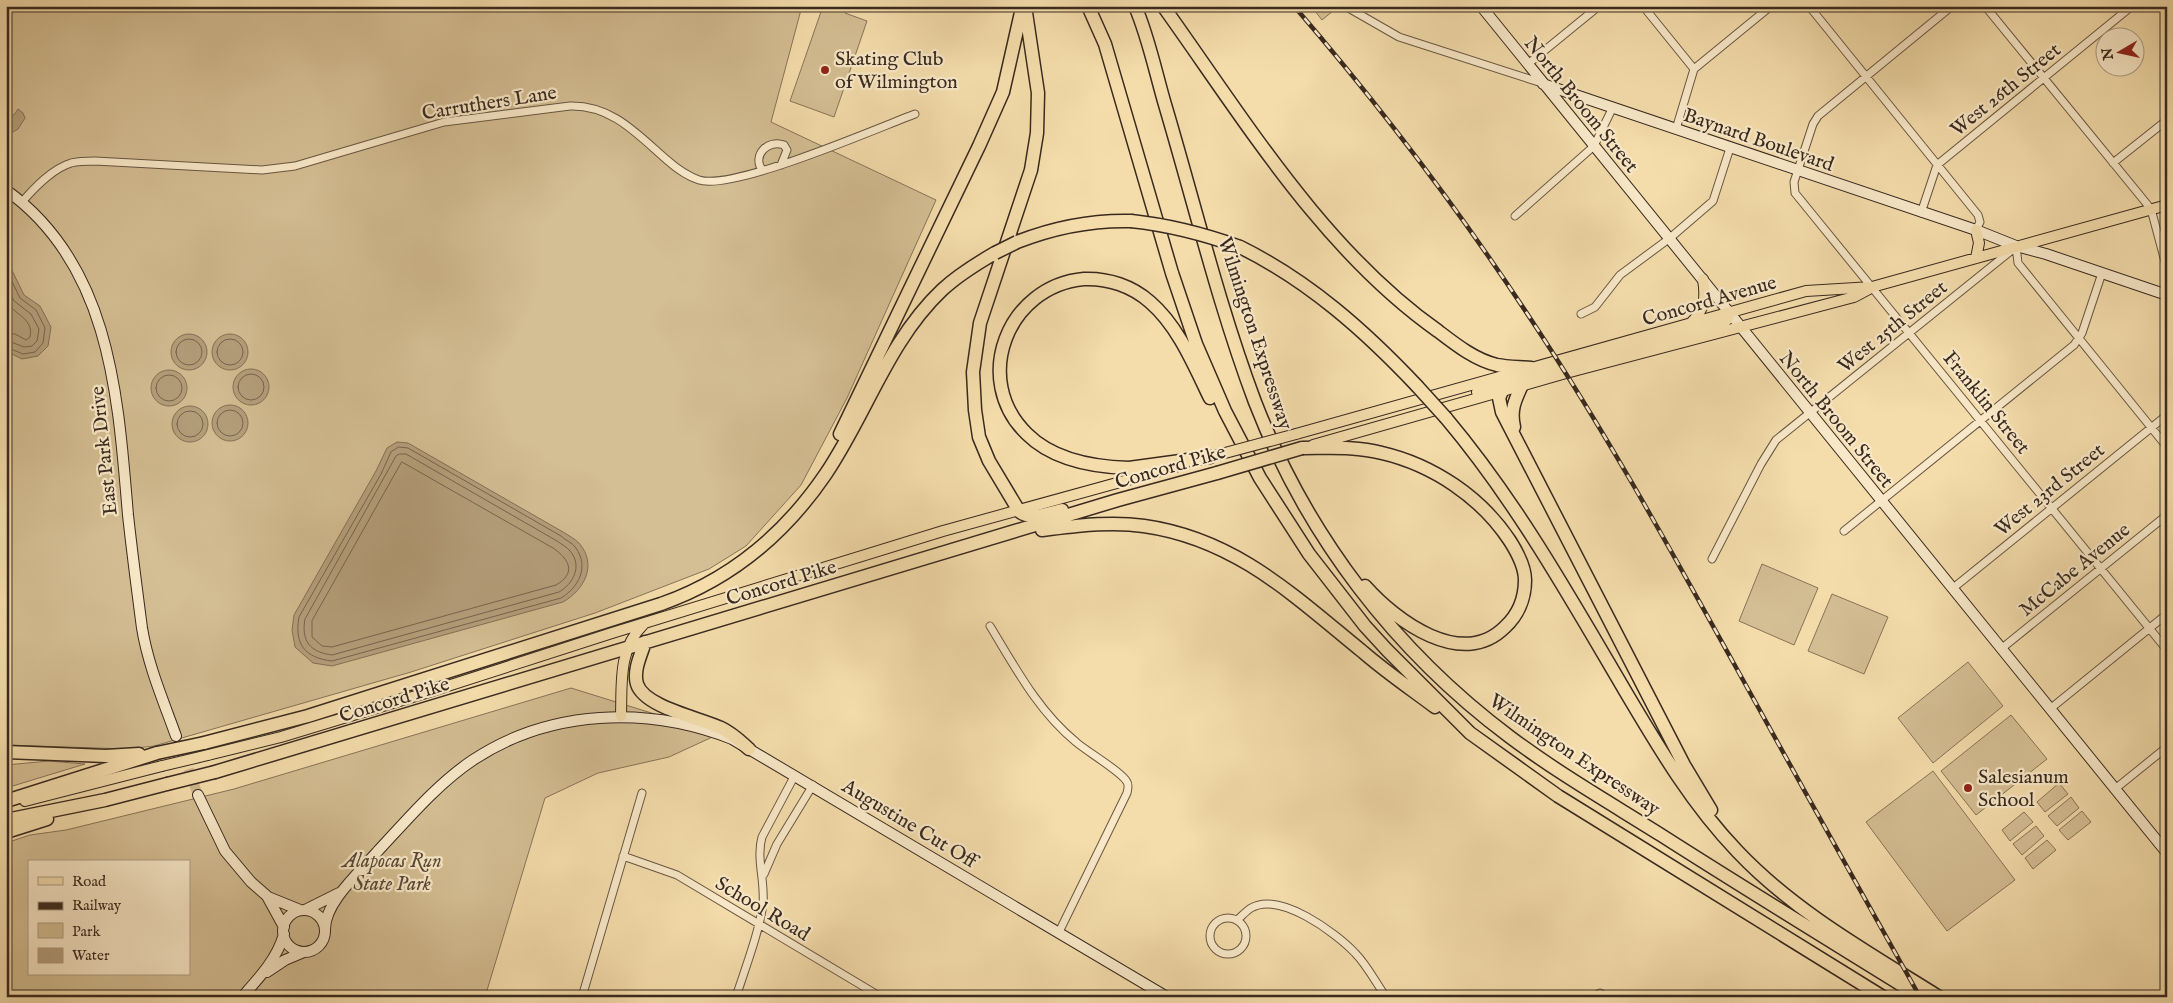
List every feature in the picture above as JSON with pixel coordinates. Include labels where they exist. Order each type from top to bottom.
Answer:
[{"type":"highway","points":[[807,498],[995,110],[1002,92],[1023,6]]},
{"type":"highway","points":[[1023,6],[1038,93],[1037,133],[1032,170],[980,324],[973,372],[974,410],[979,437],[989,461],[1019,511],[1023,514],[1034,516],[1118,500]]},
{"type":"highway","name":"Wilmington Expressway","points":[[1088,6],[1105,44],[1165,248],[1196,344],[1238,437],[1260,478],[1309,554],[1366,626],[1470,733],[1558,796],[1883,997]]},
{"type":"highway","name":"Wilmington Expressway","points":[[1135,6],[1244,368],[1267,430],[1289,478],[1322,537],[1360,590],[1404,642],[1476,710],[1509,736],[1570,778],[1922,997]]},
{"type":"highway","points":[[1163,6],[1299,195],[1341,246],[1382,287],[1414,315],[1468,353],[1496,364],[1531,368]]},
{"type":"highway","points":[[6,752],[106,756],[206,749],[678,598],[706,585],[749,557],[782,528],[807,498],[837,456],[895,351],[926,307],[956,278],[994,253],[1017,242],[1067,226],[1110,220],[1131,221],[1184,229],[1209,235],[1240,247],[1278,268],[1328,302],[1372,341],[1446,418],[1492,475],[1526,524],[1681,782],[1718,829],[1760,873],[1819,920],[1939,997]]},
{"type":"highway","points":[[1210,458],[1129,468],[1116,467],[1064,457],[1037,443],[1015,420],[1006,401],[1001,384],[1000,359],[1003,346],[1017,316],[1029,302],[1046,291],[1056,286],[1080,280],[1091,279],[1114,282],[1132,289],[1149,301],[1169,324],[1198,374],[1232,442],[1292,528]]},
{"type":"highway","points":[[1522,386],[1513,403],[1512,419],[1522,450]]},
{"type":"highway","points":[[1503,387],[1499,398],[1502,412],[1697,789],[1760,873]]},
{"type":"highway","points":[[1289,478],[1366,588],[1403,620],[1419,630],[1433,638],[1473,643],[1483,641],[1502,631],[1517,611],[1522,602],[1525,578],[1520,558],[1505,533],[1490,515],[1464,492],[1433,472],[1382,453],[1356,448],[1302,448]]},
{"type":"highway","name":"Concord Pike","points":[[6,820],[105,800],[216,772],[1118,500],[1302,448]]},
{"type":"highway","points":[[1005,535],[1072,526],[1119,524],[1143,526],[1188,536],[1227,551],[1279,585],[1364,654],[1470,733]]},
{"type":"highway","points":[[645,642],[636,673],[637,683],[643,695],[654,702],[719,727],[732,734],[749,749]]},
{"type":"highway","points":[[6,801],[156,753]]},
{"type":"highway","points":[[6,832],[105,800]]},
{"type":"main road","name":"Concord Avenue","points":[[1558,360],[1806,291],[1872,287],[2167,205]]},
{"type":"main road","points":[[1976,230],[1979,243],[1976,258]]},
{"type":"main road","points":[[1691,324],[1699,316],[1704,304],[1703,279]]},
{"type":"main road","name":"Concord Avenue","points":[[1566,373],[1854,297],[1872,287]]},
{"type":"main road","points":[[1503,387],[1717,326],[1727,320],[1730,313]]},
{"type":"main road","name":"Concord Pike","points":[[6,806],[162,766],[206,749],[290,734],[898,545],[1558,360]]},
{"type":"main road","name":"Concord Pike","points":[[1302,448],[1408,418],[1503,387],[1522,386],[1566,373]]},
{"type":"main road","points":[[621,716],[624,661],[627,648],[631,638],[644,624]]},
{"type":"street","name":"Baynard Boulevard","points":[[1345,6],[1399,37],[1543,83],[1921,213],[1976,230],[2016,246],[2046,254],[2167,295]]},
{"type":"street","name":"North Broom Street","points":[[1481,6],[2167,853]]},
{"type":"street","points":[[1528,64],[1599,6]]},
{"type":"street","points":[[1643,6],[1694,69]]},
{"type":"street","points":[[1676,129],[1694,69],[1771,6]]},
{"type":"street","points":[[1809,6],[1978,215],[1980,222],[1976,230]]},
{"type":"street","name":"Franklin Street","points":[[1952,6],[1818,116],[1813,124],[1794,182],[1795,193],[2167,650]]},
{"type":"street","points":[[1985,6],[2151,209],[2167,269]]},
{"type":"street","name":"West 26th Street","points":[[1937,165],[2132,6]]},
{"type":"street","name":"Carruthers Lane","points":[[22,202],[53,172],[71,163],[95,161],[262,170],[295,166],[444,122],[570,106],[594,108],[612,115],[679,170],[697,180],[716,182],[781,166],[915,114]]},
{"type":"street","points":[[1515,216],[1594,146],[1613,107]]},
{"type":"street","points":[[2113,163],[2167,120]]},
{"type":"street","points":[[762,170],[759,164],[759,155],[766,147],[774,143],[784,145],[787,150],[781,166]]},
{"type":"street","points":[[1581,314],[1595,307],[1620,275],[1670,238],[1713,201],[1730,148]]},
{"type":"street","points":[[1921,213],[1937,165]]},
{"type":"street","name":"East Park Drive","points":[[6,190],[48,226],[69,255],[91,303],[104,338],[114,382],[121,430],[129,527],[142,628],[151,667],[176,736]]},
{"type":"street","points":[[2016,246],[2018,264],[2167,447]]},
{"type":"street","name":"West 25th Street","points":[[1712,559],[1776,440],[2016,246]]},
{"type":"street","points":[[1844,531],[2079,339],[2102,273]]},
{"type":"street","name":"West 23rd Street","points":[[1952,589],[2167,415]]},
{"type":"street","name":"McCabe Avenue","points":[[2001,649],[2167,515]]},
{"type":"street","points":[[2050,709],[2167,614]]},
{"type":"street","points":[[990,626],[1022,679],[1038,701],[1075,742],[1121,775],[1128,785],[1127,793],[1059,932]]},
{"type":"street","name":"Augustine Cut Off","points":[[342,891],[419,808],[473,760],[518,738],[556,725],[584,719],[621,716],[671,722],[719,734],[749,749],[813,785],[1167,997]]},
{"type":"street","points":[[2115,789],[2167,747]]},
{"type":"street","points":[[736,997],[764,901],[760,845],[762,837],[795,775]]},
{"type":"street","points":[[763,877],[777,844],[813,785]]},
{"type":"street","points":[[582,997],[642,793]]},
{"type":"street","points":[[198,795],[225,851],[251,882],[267,896],[318,916],[324,929]]},
{"type":"street","name":"School Road","points":[[624,856],[677,875],[878,996]]},
{"type":"street","points":[[264,974],[279,947],[291,915],[342,891]]},
{"type":"street","points":[[242,997],[264,974],[285,960],[320,944],[324,937],[327,915],[342,891]]},
{"type":"street","points":[[267,896],[284,930],[288,943],[292,948],[308,951]]},
{"type":"street","points":[[1237,920],[1252,908],[1265,904],[1284,907],[1302,914],[1331,932],[1356,954],[1386,997]]},
{"type":"street","points":[[1231,918],[1237,920],[1246,932],[1244,945],[1235,954],[1220,953],[1210,942],[1212,927],[1221,919],[1231,918]]},
{"type":"street","points":[[1593,997],[1600,993],[1607,997]]},
{"type":"green space","points":[[6,6],[802,6],[771,122],[936,200],[847,398],[801,485],[746,546],[709,569],[595,613],[411,672],[154,746],[128,749],[6,745]]},
{"type":"green space","name":"Skating Club of Wilmington","points":[[823,6],[846,6],[845,13],[867,21],[834,117],[790,101]]},
{"type":"green space","points":[[1311,6],[1339,6],[1322,20]]},
{"type":"green space","points":[[1762,564],[1818,588],[1794,645],[1739,621]]},
{"type":"green space","points":[[1832,594],[1888,617],[1864,674],[1808,651]]},
{"type":"green space","points":[[1968,662],[2003,706],[1933,763],[1898,718]]},
{"type":"green space","name":"Alapocas Run State Park","points":[[571,688],[719,734],[669,757],[598,773],[545,798],[485,997],[6,997],[6,843],[30,835],[66,830],[234,789]]},
{"type":"green space","points":[[2011,715],[2047,759],[1976,815],[1941,771]]},
{"type":"green space","points":[[49,761],[85,764],[6,788],[6,765]]},
{"type":"green space","points":[[1933,771],[2015,880],[1947,931],[1866,822]]},
{"type":"green space","points":[[2059,783],[2068,794],[2045,812],[2037,802]]},
{"type":"green space","points":[[2071,797],[2079,808],[2057,826],[2048,816]]},
{"type":"green space","points":[[2082,811],[2091,822],[2068,840],[2059,830]]},
{"type":"green space","points":[[2024,812],[2033,822],[2010,841],[2002,830]]},
{"type":"green space","points":[[2036,826],[2044,836],[2022,855],[2013,844]]},
{"type":"green space","points":[[2047,840],[2056,850],[2033,869],[2025,858]]},
{"type":"water","points":[[18,109],[25,118],[18,129],[6,136],[6,116],[14,115]]},
{"type":"water","points":[[6,258],[24,295],[40,306],[51,327],[48,346],[38,356],[22,359],[6,351]]},
{"type":"water","points":[[189,334],[196,335],[202,339],[206,345],[206,359],[202,365],[196,369],[189,370],[182,369],[176,365],[172,359],[171,352],[172,345],[176,339],[182,335]]},
{"type":"water","points":[[230,334],[237,335],[243,339],[247,345],[247,359],[243,365],[237,369],[230,370],[223,369],[217,365],[213,359],[212,352],[213,345],[217,339],[223,335]]},
{"type":"water","points":[[251,369],[263,375],[269,387],[263,399],[251,405],[239,399],[233,387],[239,375]]},
{"type":"water","points":[[169,370],[176,371],[182,375],[186,381],[186,395],[182,401],[176,405],[169,406],[162,405],[156,401],[152,395],[151,388],[152,381],[156,375],[162,371]]},
{"type":"water","points":[[230,405],[237,406],[243,410],[247,416],[247,430],[243,436],[237,440],[230,441],[223,440],[217,436],[213,430],[212,423],[213,416],[217,410],[223,406]]},
{"type":"water","points":[[190,406],[197,407],[203,411],[207,417],[207,431],[203,437],[197,441],[190,442],[183,441],[177,437],[173,431],[172,424],[173,417],[177,411],[183,407]]},
{"type":"water","points":[[397,442],[408,443],[579,543],[585,551],[587,560],[586,576],[577,591],[563,602],[332,666],[313,663],[295,647],[292,630],[294,615],[376,471],[387,448]]},
{"type":"tunnel","points":[[178,741],[198,795]]},
{"type":"railway","points":[[1294,6],[1357,82],[1448,199],[1505,280],[1559,363],[1661,533],[1920,997]]},
{"type":"place","name":"Skating Club of Wilmington","points":[[825,70]]},
{"type":"place","name":"Salesianum School","points":[[1968,788]]}]
